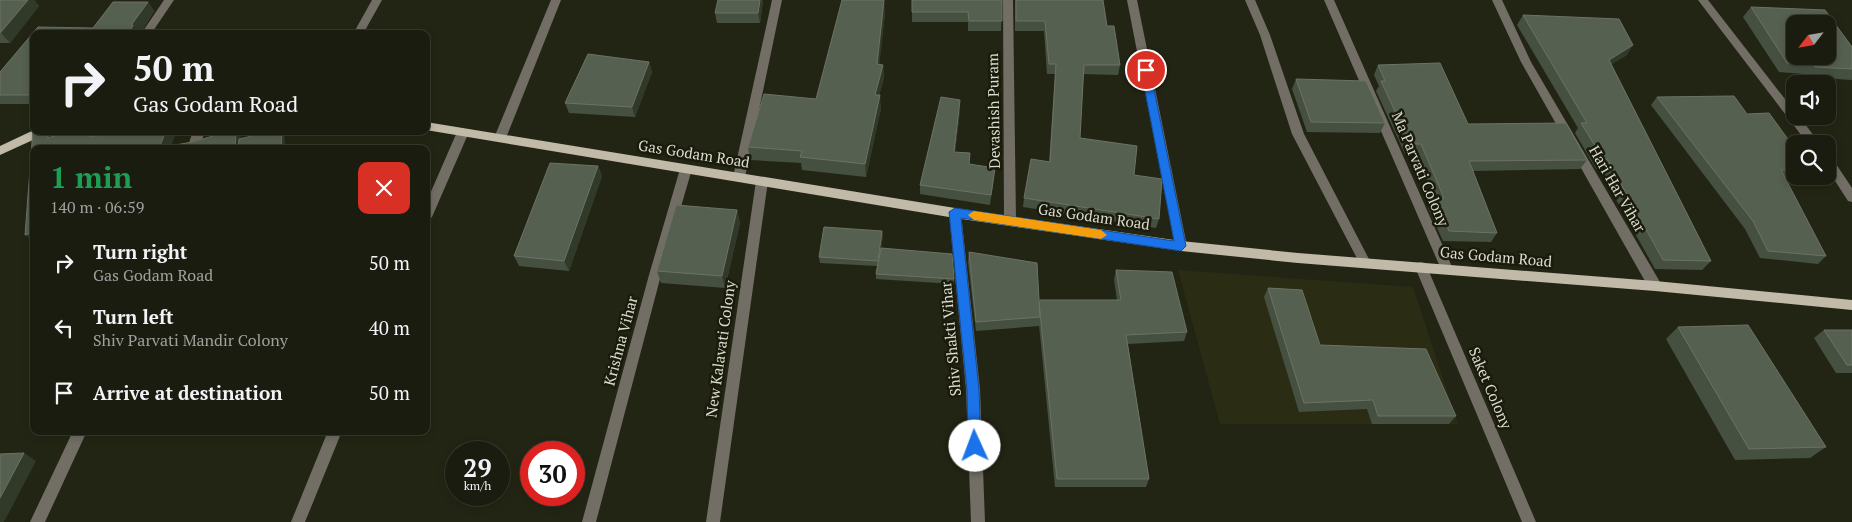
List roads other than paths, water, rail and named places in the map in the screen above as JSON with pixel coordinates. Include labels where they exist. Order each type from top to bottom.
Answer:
[{"type":"main road","name":"Gas Godam Road","points":[[430,127],[1010,221],[1181,246],[1655,286],[1852,305]]},
{"type":"main road","points":[[0,151],[34,135]]},
{"type":"street","points":[[149,30],[169,0]]},
{"type":"street","points":[[360,30],[377,0]]},
{"type":"street","points":[[500,138],[556,0]]},
{"type":"street","points":[[739,177],[777,0]]},
{"type":"street","name":"Devashish Puram","points":[[1008,0],[1010,221]]},
{"type":"street","points":[[1132,0],[1181,246]]},
{"type":"street","points":[[1250,0],[1265,35],[1298,134],[1365,263]]},
{"type":"street","name":"Ma Parvati Colony","points":[[1328,0],[1353,52],[1447,269]]},
{"type":"street","name":"Hari Har Vihar","points":[[1497,0],[1526,62],[1655,286]]},
{"type":"street","points":[[1703,0],[1807,135]]},
{"type":"street","points":[[430,208],[463,132]]},
{"type":"street","name":"Krishna Vihar","points":[[589,522],[686,169]]},
{"type":"street","points":[[1836,173],[1852,198]]},
{"type":"street","name":"New Kalavati Colony","points":[[712,522],[762,181]]},
{"type":"street","name":"Shiv Shakti Vihar","points":[[955,212],[973,390],[978,522]]},
{"type":"street","name":"Saket Colony","points":[[1422,267],[1529,522]]},
{"type":"street","points":[[37,522],[78,435]]},
{"type":"street","points":[[298,522],[333,435]]}]
